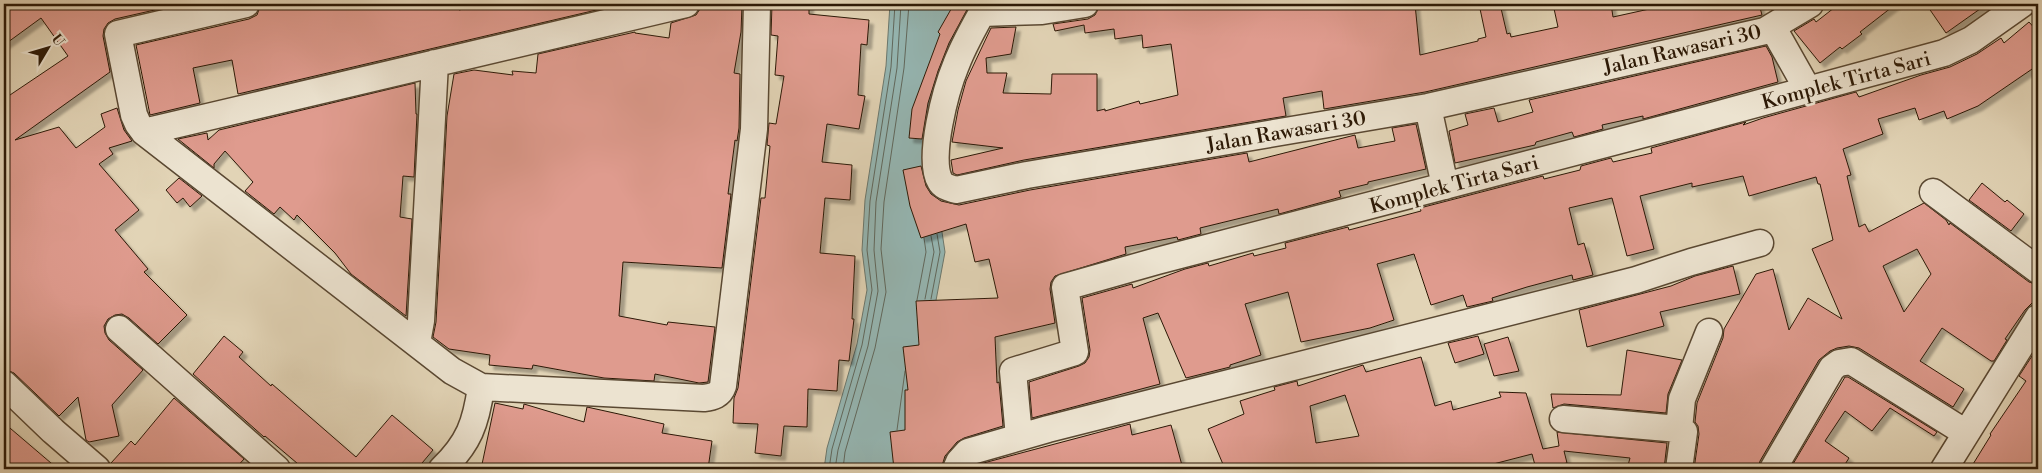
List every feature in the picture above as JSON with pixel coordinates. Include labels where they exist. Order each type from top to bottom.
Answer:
[{"type":"street","points":[[246,4],[118,34],[134,115],[144,132],[452,372],[481,387],[704,398],[718,394],[722,390],[754,129],[758,4]]},
{"type":"street","points":[[985,8],[1042,11],[1085,4]]},
{"type":"street","name":"Jalan Rawasari 30","points":[[985,8],[956,65],[939,121],[936,149],[937,174],[940,183],[946,188],[956,190],[1036,174],[1428,106],[1756,34],[1774,28],[1810,4]]},
{"type":"street","name":"Komplek Tirta Sari","points":[[1019,437],[1013,371],[1075,352],[1065,287],[1157,261],[1808,90],[1957,48],[2022,4]]},
{"type":"street","points":[[144,132],[676,5]]},
{"type":"street","points":[[1774,28],[1808,90]]},
{"type":"street","points":[[417,344],[421,321],[435,64]]},
{"type":"street","points":[[1428,106],[1445,186]]},
{"type":"street","points":[[1933,192],[2038,270]]},
{"type":"street","points":[[956,469],[959,462],[968,452],[1019,437],[1626,282],[1760,243]]},
{"type":"street","points":[[1944,469],[2038,318]]},
{"type":"street","points":[[119,329],[277,469]]},
{"type":"street","points":[[1679,429],[1682,399],[1709,332]]},
{"type":"street","points":[[1773,469],[1832,368],[1845,361],[1851,361],[1966,433]]},
{"type":"street","points":[[4,384],[53,431],[98,469]]},
{"type":"street","points":[[442,469],[466,442],[477,415],[481,387]]},
{"type":"street","points":[[1563,419],[1679,429],[1684,432],[1679,469]]},
{"type":"water","points":[[890,4],[973,4],[933,173],[945,252],[927,349],[910,469],[824,469],[827,448],[857,344],[867,290],[862,250],[865,200],[886,66]]},
{"type":"building","points":[[4,4],[181,4],[115,19],[108,23],[104,29],[103,36],[110,72],[15,140],[59,127],[76,148],[105,127],[101,114],[117,108],[124,130],[132,141],[109,148],[113,154],[99,164],[139,210],[115,230],[148,269],[144,272],[187,315],[158,344],[122,314],[108,319],[104,326],[109,340],[143,370],[112,405],[119,436],[89,442],[86,440],[78,397],[59,416],[14,373],[4,369],[4,99],[68,56],[41,18],[4,45]]},
{"type":"building","points":[[261,4],[458,4],[459,10],[486,4],[622,4],[238,94],[232,60],[193,68],[200,103],[150,115],[136,45],[249,19],[257,15]]},
{"type":"building","points":[[701,4],[742,5],[741,32],[734,73],[740,74],[739,128],[737,141],[735,140],[728,194],[731,194],[722,268],[623,262],[619,316],[667,325],[668,322],[715,327],[708,382],[699,383],[655,374],[654,381],[604,378],[533,365],[532,369],[489,365],[490,355],[449,349],[433,337],[436,322],[447,116],[454,74],[474,70],[513,75],[512,71],[536,73],[538,54],[635,32],[669,38],[671,23],[696,15]]},
{"type":"building","points":[[772,4],[809,4],[809,14],[869,20],[867,45],[861,44],[858,95],[865,96],[859,129],[827,124],[822,162],[852,165],[850,200],[825,198],[820,253],[855,256],[852,319],[854,319],[849,361],[839,360],[837,391],[808,389],[807,427],[784,426],[781,456],[755,453],[758,424],[733,423],[734,398],[738,388],[761,198],[765,198],[770,146],[767,145],[769,123],[776,124],[784,76],[775,75],[778,36],[771,35]]},
{"type":"building","points":[[954,4],[970,4],[949,43],[938,71],[928,103],[922,139],[909,138],[912,109],[940,34],[938,32]]},
{"type":"building","points":[[1415,4],[1420,55],[1478,41],[1478,39],[1486,37],[1479,4],[1500,4],[1507,34],[1510,33],[1511,37],[1558,27],[1553,4],[1611,4],[1613,17],[1672,4],[1759,4],[1762,15],[1425,92],[1324,109],[1322,91],[1283,98],[1286,116],[1024,160],[957,175],[953,173],[951,160],[1003,148],[952,142],[966,81],[991,28],[1016,27],[1011,54],[986,58],[987,73],[1007,73],[1003,93],[1051,94],[1052,74],[1097,74],[1097,111],[1105,109],[1105,111],[1139,101],[1140,104],[1178,95],[1171,44],[1143,48],[1142,35],[1115,39],[1114,29],[1085,33],[1084,25],[1055,31],[1053,24],[1088,19],[1095,15],[1100,5]]},
{"type":"building","points":[[1839,4],[1896,4],[1860,32],[1862,34],[1842,49],[1840,47],[1820,63],[1794,31],[1814,19],[1816,22]]},
{"type":"building","points":[[1926,4],[1987,4],[1946,33]]},
{"type":"building","points":[[2029,22],[2038,32],[2038,65],[1978,106],[1947,119],[1944,111],[1919,120],[1915,108],[1878,119],[1883,134],[1843,149],[1851,175],[1847,176],[1859,227],[1865,224],[1869,232],[1924,203],[1946,220],[1949,225],[1950,223],[2029,282],[2038,285],[2038,297],[2025,310],[2005,339],[2007,340],[1994,361],[1991,361],[1942,328],[1920,361],[1964,389],[1953,407],[1859,348],[1849,346],[1837,348],[1819,360],[1760,461],[1758,469],[1694,469],[1699,434],[1698,426],[1695,422],[1697,403],[1723,338],[1724,329],[1756,274],[1773,269],[1789,330],[1808,298],[1842,319],[1812,249],[1833,240],[1820,184],[1818,184],[1816,177],[1749,196],[1743,176],[1692,187],[1692,183],[1640,196],[1654,249],[1627,256],[1612,198],[1569,208],[1578,245],[1584,243],[1593,275],[1573,280],[1572,275],[1492,298],[1493,301],[1467,307],[1463,295],[1431,305],[1414,254],[1377,264],[1394,320],[1370,328],[1301,342],[1288,292],[1245,304],[1261,355],[1230,365],[1230,367],[1186,378],[1158,313],[1143,318],[1160,384],[1032,418],[1029,382],[1079,366],[1085,363],[1089,357],[1090,350],[1082,298],[1132,284],[1133,288],[1185,269],[1208,263],[1209,266],[1253,253],[1254,256],[1286,248],[1285,243],[1348,227],[1349,230],[1421,211],[1420,208],[1543,176],[1544,179],[1580,170],[1581,166],[1611,158],[1613,162],[1652,153],[1651,148],[1746,122],[1743,125],[1856,92],[1859,97],[1950,67],[1977,54],[2001,38],[2004,43]],"holes":[[[1917,249],[1931,274],[1904,312],[1883,266]]]},
{"type":"building","points":[[1766,46],[1772,57],[1778,82],[1643,119],[1643,116],[1602,125],[1603,129],[1574,137],[1572,132],[1536,142],[1535,145],[1455,163],[1449,131],[1468,125],[1465,114],[1494,108],[1498,122],[1533,112],[1529,100]]},
{"type":"building","points":[[415,83],[417,114],[414,177],[403,176],[400,217],[412,219],[406,316],[351,274],[335,253],[297,215],[294,220],[280,207],[274,214],[245,191],[253,182],[225,151],[214,164],[214,168],[178,139],[207,133],[208,140],[219,130]]},
{"type":"building","points":[[1416,124],[1426,169],[1368,182],[1368,184],[1339,191],[1341,197],[1279,214],[1278,209],[1200,228],[1201,234],[1178,240],[1177,237],[1125,247],[1126,254],[1055,276],[1051,282],[1050,289],[1055,323],[995,337],[997,383],[999,382],[1003,426],[957,442],[945,456],[941,469],[894,469],[890,432],[905,430],[905,390],[908,390],[903,347],[919,345],[916,301],[998,298],[989,259],[975,262],[966,224],[921,238],[910,206],[903,170],[921,166],[926,186],[931,194],[941,201],[959,205],[1030,190],[1247,153],[1249,162],[1355,135],[1358,148],[1395,141],[1392,128]]},
{"type":"building","points":[[179,178],[202,196],[190,207],[183,198],[177,203],[166,190]]},
{"type":"building","points":[[1982,183],[2005,202],[2007,200],[2024,214],[2011,231],[1969,200]]},
{"type":"building","points":[[1733,266],[1740,294],[1660,312],[1664,326],[1587,347],[1579,310],[1671,286],[1695,276]]},
{"type":"building","points":[[224,336],[243,352],[239,357],[356,457],[392,415],[433,450],[417,469],[304,469],[264,437],[193,374]]},
{"type":"building","points":[[1478,336],[1484,354],[1455,363],[1448,343]]},
{"type":"building","points":[[1508,337],[1519,371],[1494,376],[1484,344]]},
{"type":"building","points":[[1627,350],[1682,360],[1668,394],[1666,413],[1564,404],[1553,408],[1551,394],[1621,395]]},
{"type":"building","points":[[2032,356],[2038,360],[2038,463],[2034,469],[1970,469],[1990,434],[2026,381],[2019,376]]},
{"type":"building","points":[[1421,357],[1435,406],[1451,401],[1453,410],[1501,397],[1499,392],[1526,393],[1543,449],[1559,446],[1557,432],[1667,443],[1664,469],[1627,469],[1630,458],[1564,451],[1567,463],[1541,469],[1536,469],[1532,454],[1474,469],[1225,469],[1208,429],[1244,414],[1240,401],[1275,390],[1274,387],[1297,381],[1298,386],[1363,365],[1366,372]],"holes":[[[1345,395],[1359,436],[1316,443],[1310,406]]]},
{"type":"building","points":[[1845,377],[1848,377],[1937,432],[1934,436],[1890,408],[1872,431],[1845,411],[1825,441],[1849,458],[1842,469],[1790,469]]},
{"type":"building","points":[[174,398],[244,459],[235,469],[112,469],[111,463],[131,441],[135,445]]},
{"type":"building","points":[[495,403],[523,409],[524,404],[584,422],[587,407],[664,424],[662,433],[712,441],[708,469],[481,469]]},
{"type":"building","points":[[4,423],[24,440],[58,469],[4,469]]},
{"type":"building","points":[[1130,424],[1132,435],[1171,425],[1183,469],[973,469],[976,465]]}]
